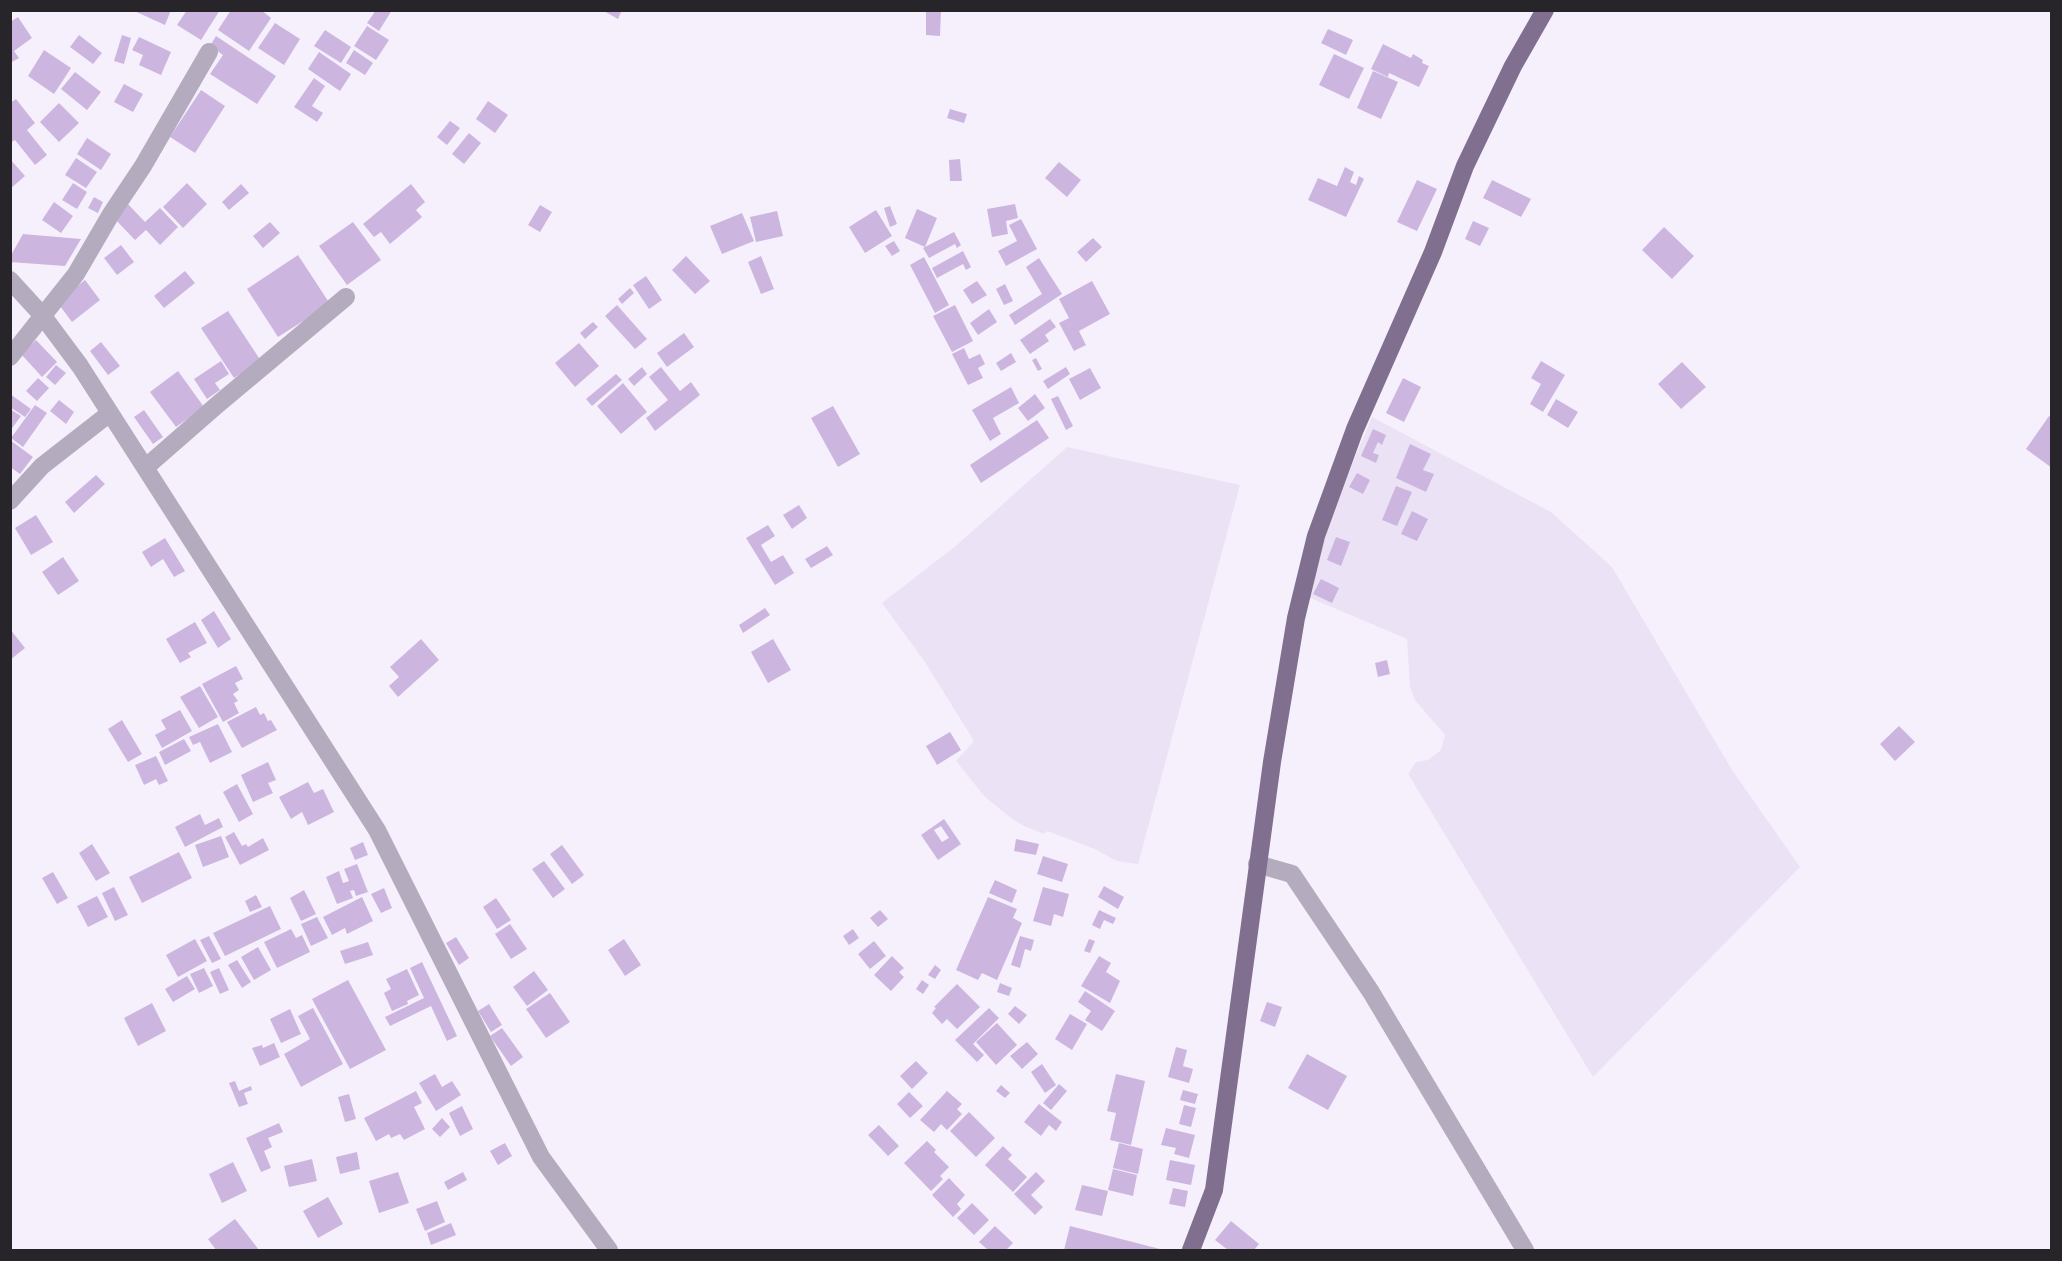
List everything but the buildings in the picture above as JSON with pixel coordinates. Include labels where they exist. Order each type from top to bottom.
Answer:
[{"type":"main road","points":[[1191,1251],[1214,1190],[1272,762],[1296,618],[1316,536],[1355,429],[1433,252],[1465,165],[1513,66],[1545,10]]},
{"type":"street","points":[[10,357],[76,274],[111,213],[150,156],[209,52]]},
{"type":"street","points":[[10,280],[42,315],[110,412],[376,830],[541,1157],[609,1251]]},
{"type":"street","points":[[146,467],[346,297]]},
{"type":"street","points":[[10,501],[42,466],[110,412]]},
{"type":"street","points":[[1257,864],[1292,874],[1371,992],[1525,1251]]},
{"type":"shaded area","points":[[1372,417],[1551,512],[1612,567],[1732,770],[1800,867],[1593,1077],[1408,774],[1416,762],[1428,760],[1441,750],[1445,735],[1415,700],[1410,687],[1407,639],[1308,597],[1333,510]]},
{"type":"shaded area","points":[[1067,447],[1240,485],[1138,864],[1117,861],[1095,849],[1047,831],[1044,834],[1026,827],[985,797],[956,761],[974,741],[925,662],[882,603],[958,544]]}]
